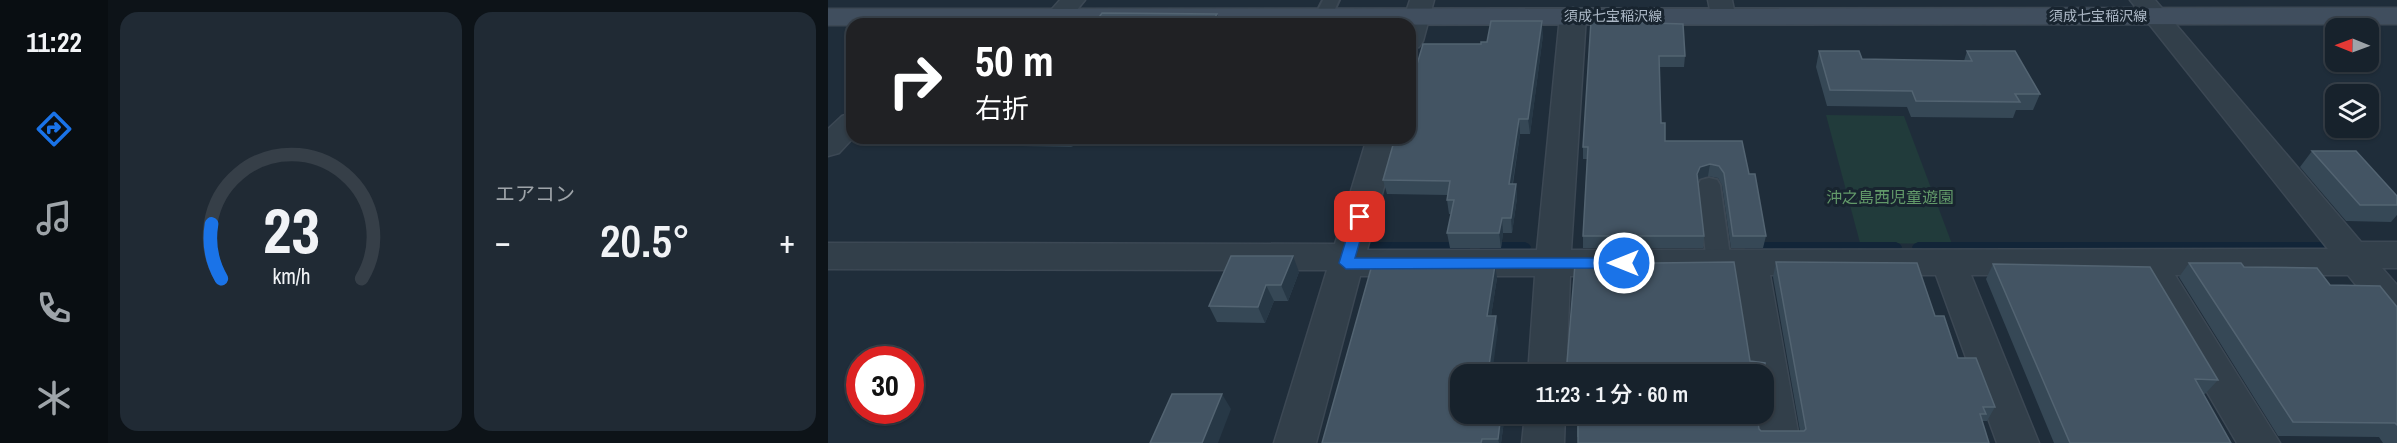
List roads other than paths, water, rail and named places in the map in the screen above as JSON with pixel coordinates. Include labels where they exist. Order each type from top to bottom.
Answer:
[{"type":"main road","name":"須成七宝稲沢線","points":[[973,18],[1066,8],[1420,8],[1573,16],[1721,8],[2149,8],[2397,16]]},
{"type":"main road","name":"須成七宝稲沢線","points":[[828,17],[870,18]]},
{"type":"street","points":[[2149,8],[2397,310]]},
{"type":"street","points":[[1548,364],[1553,263],[1573,16]]},
{"type":"street","points":[[828,146],[846,128]]},
{"type":"street","points":[[1295,443],[1380,144]]},
{"type":"street","points":[[828,256],[1553,263],[2149,263],[2355,259],[2397,255]]},
{"type":"street","points":[[1949,262],[2018,443]]},
{"type":"street","points":[[1734,263],[1779,443]]},
{"type":"street","points":[[2149,263],[2259,443]]},
{"type":"street","points":[[1543,443],[1544,424]]},
{"type":"lane","points":[[1709,184],[1734,263]]},
{"type":"waterway","points":[[1373,247],[1465,247]]},
{"type":"waterway","points":[[1485,247],[1525,247]]},
{"type":"waterway","points":[[1750,247],[1896,247]]},
{"type":"waterway","points":[[1918,247],[2321,247]]},
{"type":"park label","name":"沖之島西児童遊園","points":[[1890,197]]}]
